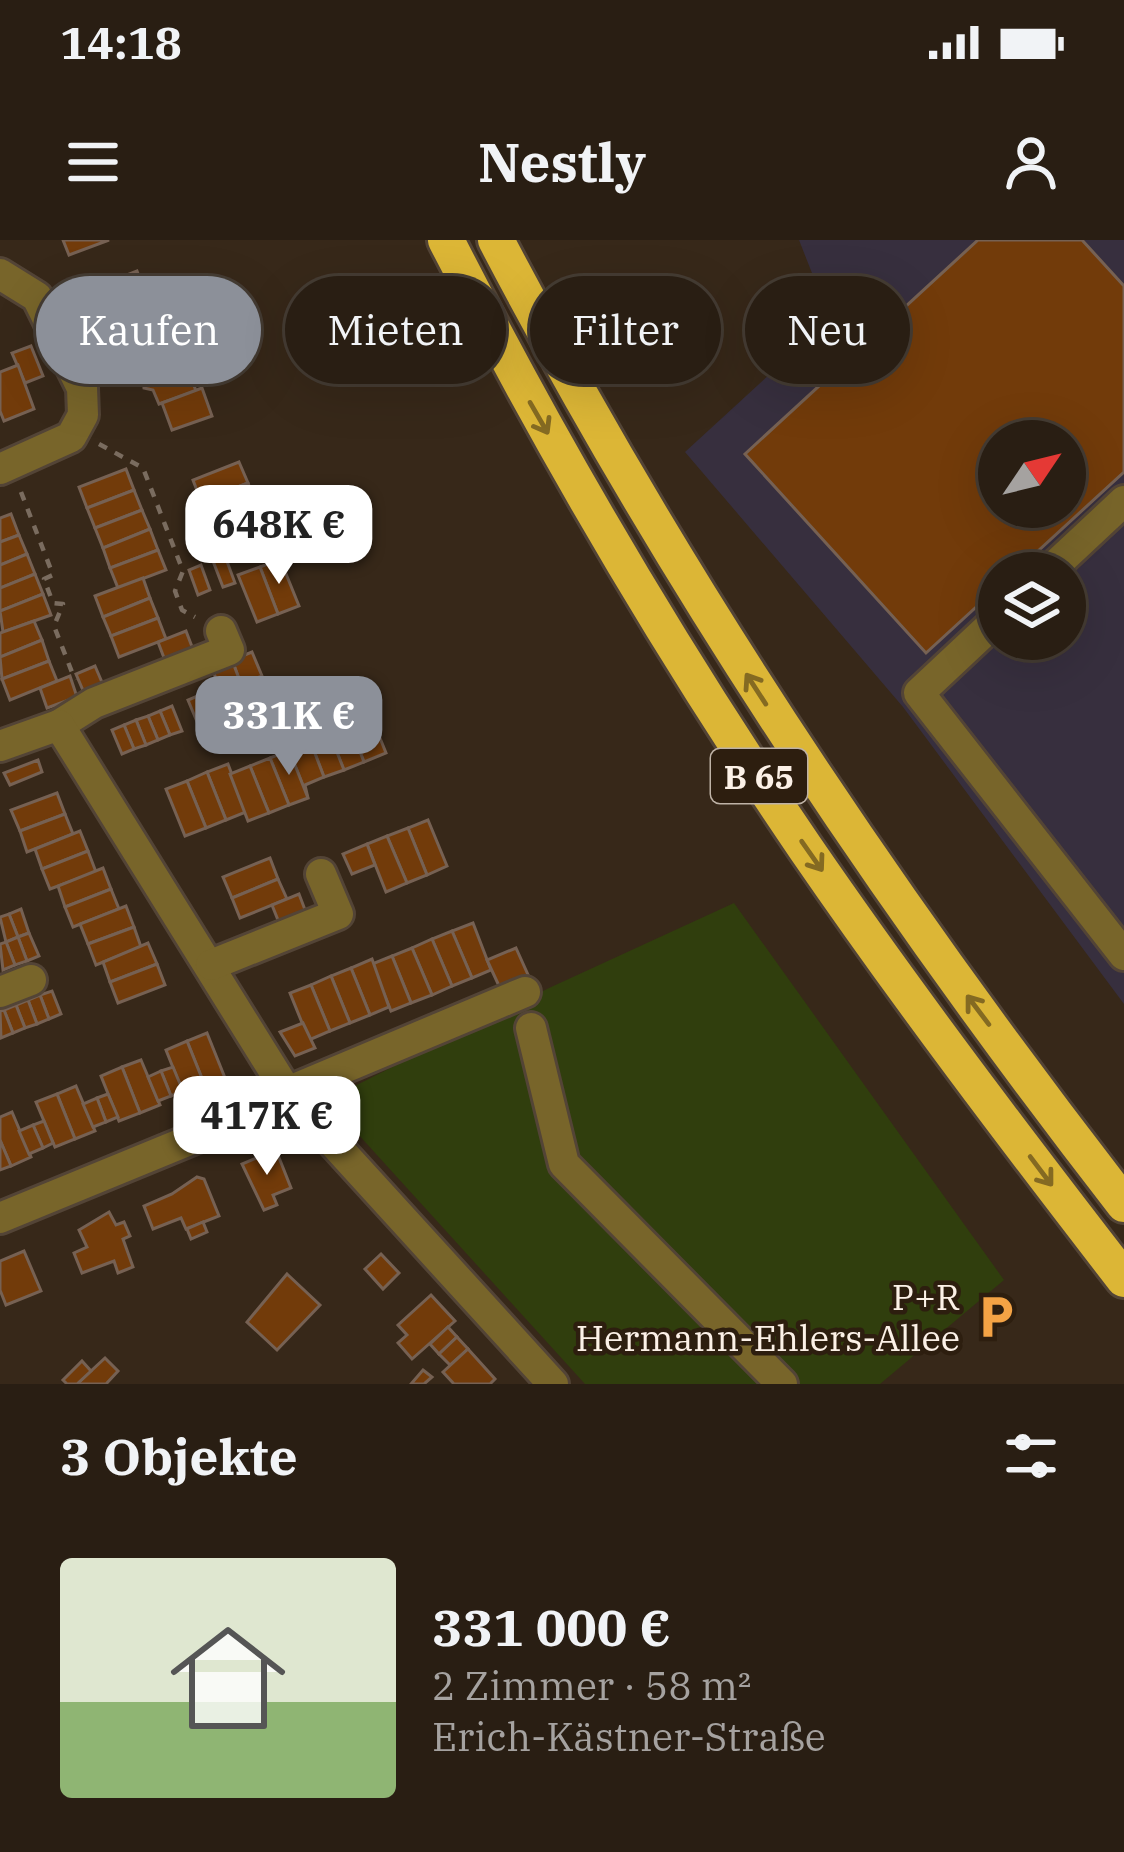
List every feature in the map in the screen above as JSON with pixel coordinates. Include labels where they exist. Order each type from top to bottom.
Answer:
[{"type":"highway","name":"B 65","points":[[446,240],[525,395],[659,622],[792,828],[927,1020],[1124,1280]]},
{"type":"highway","name":"B 65","points":[[496,240],[566,375],[709,616],[842,820],[980,1014],[1124,1204]]},
{"type":"street","points":[[0,274],[37,297],[82,388],[83,415],[71,437],[5,467]]},
{"type":"street","points":[[1069,552],[1124,501]]},
{"type":"street","points":[[0,746],[229,650],[221,632]]},
{"type":"street","points":[[978,638],[919,693],[1124,955]]},
{"type":"street","points":[[73,716],[287,1092],[553,1384]]},
{"type":"street","points":[[211,965],[338,914],[321,874]]},
{"type":"street","points":[[0,992],[31,980]]},
{"type":"street","points":[[0,1218],[241,1119],[287,1092],[525,992]]},
{"type":"street","points":[[531,1028],[564,1164],[782,1384]]},
{"type":"path","points":[[74,430],[143,468],[183,571],[175,591],[182,610],[221,632]]},
{"type":"path","points":[[5,467],[53,575],[44,579],[53,603],[63,604],[54,626],[73,716]]},
{"type":"shaded area","points":[[799,240],[1124,240],[1124,1004],[903,707],[685,452],[759,384],[910,384],[910,276],[813,276]]},
{"type":"green space","points":[[734,903],[1004,1280],[880,1384],[585,1384],[327,1100],[549,988]]},
{"type":"building","points":[[63,240],[109,240],[69,255]]},
{"type":"building","points":[[978,240],[1082,240],[1124,286],[1124,472],[1086,507],[1086,420],[978,420],[978,528],[1063,528],[1037,552],[978,552],[978,605],[926,653],[745,454],[821,384],[910,384],[910,302]]},
{"type":"building","points":[[31,346],[36,379],[25,383],[12,353]]},
{"type":"building","points":[[18,365],[34,409],[4,421],[0,372]]},
{"type":"building","points":[[144,384],[193,384],[196,391],[159,404],[153,390]]},
{"type":"building","points":[[202,388],[212,416],[172,430],[162,403]]},
{"type":"building","points":[[239,462],[248,483],[201,501],[193,480]]},
{"type":"building","points":[[126,469],[134,490],[87,508],[79,487]]},
{"type":"building","points":[[248,483],[256,504],[209,522],[201,501]]},
{"type":"building","points":[[134,490],[142,510],[95,528],[87,508]]},
{"type":"building","points":[[142,510],[150,529],[103,548],[95,528]]},
{"type":"building","points":[[11,514],[19,535],[0,542],[0,518]]},
{"type":"building","points":[[150,529],[158,550],[110,568],[103,548]]},
{"type":"building","points":[[19,535],[27,554],[0,565],[0,542]]},
{"type":"building","points":[[158,550],[166,570],[118,588],[110,568]]},
{"type":"building","points":[[27,554],[35,574],[0,588],[0,565]]},
{"type":"building","points":[[225,556],[235,583],[223,587],[213,561]]},
{"type":"building","points":[[280,559],[299,606],[278,614],[260,567]]},
{"type":"building","points":[[201,565],[210,590],[198,595],[189,570]]},
{"type":"building","points":[[260,567],[278,614],[257,622],[238,575]]},
{"type":"building","points":[[35,574],[43,594],[0,611],[0,588]]},
{"type":"building","points":[[143,578],[150,598],[103,617],[95,596]]},
{"type":"building","points":[[43,594],[51,615],[3,632],[0,611]]},
{"type":"building","points":[[150,598],[158,618],[111,636],[103,617]]},
{"type":"building","points":[[158,618],[166,639],[119,657],[111,636]]},
{"type":"building","points":[[34,621],[42,640],[0,657],[0,633]]},
{"type":"building","points":[[186,631],[194,652],[166,663],[158,642]]},
{"type":"building","points":[[42,640],[49,661],[2,679],[0,657]]},
{"type":"building","points":[[252,652],[262,676],[241,684],[232,660]]},
{"type":"building","points":[[232,660],[241,684],[221,692],[212,668]]},
{"type":"building","points":[[49,661],[57,681],[10,700],[2,679]]},
{"type":"building","points":[[95,666],[104,687],[85,695],[76,674]]},
{"type":"building","points":[[70,676],[77,697],[47,708],[40,688]]},
{"type":"building","points":[[212,691],[222,715],[210,719],[200,695]]},
{"type":"building","points":[[200,695],[210,719],[198,724],[188,700]]},
{"type":"building","points":[[172,706],[182,731],[170,735],[160,711]]},
{"type":"building","points":[[367,706],[386,753],[364,762],[345,714]]},
{"type":"building","points":[[160,711],[170,735],[158,740],[148,716]]},
{"type":"building","points":[[345,714],[364,762],[344,770],[325,722]]},
{"type":"building","points":[[148,716],[158,740],[146,745],[136,720]]},
{"type":"building","points":[[136,720],[146,745],[134,749],[124,725]]},
{"type":"building","points":[[325,722],[344,770],[324,777],[306,730]]},
{"type":"building","points":[[124,725],[134,749],[122,754],[112,730]]},
{"type":"building","points":[[306,730],[324,777],[305,785],[308,798],[284,738]]},
{"type":"building","points":[[289,750],[308,798],[289,805],[270,758]]},
{"type":"building","points":[[270,758],[289,805],[269,813],[250,766]]},
{"type":"building","points":[[38,760],[42,772],[10,785],[4,773]]},
{"type":"building","points":[[228,764],[246,812],[226,820],[207,772]]},
{"type":"building","points":[[250,766],[269,813],[248,821],[230,774]]},
{"type":"building","points":[[207,772],[226,820],[206,828],[187,781]]},
{"type":"building","points":[[187,781],[206,828],[185,836],[166,789]]},
{"type":"building","points":[[57,793],[65,814],[20,831],[11,810]]},
{"type":"building","points":[[65,814],[73,834],[27,852],[20,831]]},
{"type":"building","points":[[428,820],[447,866],[427,875],[408,828]]},
{"type":"building","points":[[408,828],[427,875],[407,883],[387,836]]},
{"type":"building","points":[[80,831],[88,851],[42,869],[35,849]]},
{"type":"building","points":[[387,836],[407,883],[386,892],[367,844]]},
{"type":"building","points":[[367,844],[375,865],[352,874],[343,854]]},
{"type":"building","points":[[88,851],[96,872],[50,889],[42,869]]},
{"type":"building","points":[[270,858],[278,879],[232,898],[223,877]]},
{"type":"building","points":[[103,868],[111,889],[65,907],[58,886]]},
{"type":"building","points":[[278,879],[287,899],[240,918],[232,898]]},
{"type":"building","points":[[111,889],[119,909],[73,927],[65,907]]},
{"type":"building","points":[[299,894],[307,915],[280,925],[272,905]]},
{"type":"building","points":[[126,906],[134,927],[88,944],[80,924]]},
{"type":"building","points":[[21,909],[29,933],[18,937],[9,914]]},
{"type":"building","points":[[9,914],[18,937],[6,942],[0,917]]},
{"type":"building","points":[[473,923],[491,970],[472,978],[452,931]]},
{"type":"building","points":[[134,927],[141,947],[96,965],[88,944]]},
{"type":"building","points":[[452,931],[472,978],[452,986],[432,939]]},
{"type":"building","points":[[29,933],[39,956],[27,961],[18,937]]},
{"type":"building","points":[[18,937],[27,961],[15,965],[6,942]]},
{"type":"building","points":[[432,939],[452,986],[432,995],[412,948]]},
{"type":"building","points":[[6,942],[15,965],[3,970],[0,944]]},
{"type":"building","points":[[148,943],[157,964],[110,982],[103,962]]},
{"type":"building","points":[[412,948],[432,995],[411,1003],[392,956]]},
{"type":"building","points":[[516,948],[529,977],[500,988],[487,960]]},
{"type":"building","points":[[392,956],[411,1003],[391,1011],[372,964]]},
{"type":"building","points":[[372,959],[389,1007],[370,1015],[351,968]]},
{"type":"building","points":[[157,964],[165,985],[118,1003],[110,982]]},
{"type":"building","points":[[351,968],[370,1015],[350,1023],[331,976]]},
{"type":"building","points":[[331,976],[350,1023],[330,1031],[311,985]]},
{"type":"building","points":[[311,985],[330,1031],[309,1040],[290,993]]},
{"type":"building","points":[[52,991],[61,1014],[49,1019],[40,995]]},
{"type":"building","points":[[40,995],[49,1019],[37,1024],[28,1000]]},
{"type":"building","points":[[28,1000],[37,1024],[25,1028],[16,1005]]},
{"type":"building","points":[[16,1005],[25,1028],[13,1033],[4,1010]]},
{"type":"building","points":[[4,1010],[13,1033],[1,1038],[0,1011]]},
{"type":"building","points":[[303,1023],[315,1048],[295,1056],[280,1032]]},
{"type":"building","points":[[207,1033],[225,1078],[205,1086],[187,1041]]},
{"type":"building","points":[[187,1041],[205,1086],[184,1095],[166,1050]]},
{"type":"building","points":[[141,1060],[160,1105],[140,1113],[122,1067]]},
{"type":"building","points":[[122,1067],[140,1113],[119,1121],[101,1076]]},
{"type":"building","points":[[173,1067],[183,1091],[171,1096],[161,1071]]},
{"type":"building","points":[[161,1071],[171,1096],[158,1101],[148,1077]]},
{"type":"building","points":[[76,1086],[95,1131],[75,1139],[57,1094]]},
{"type":"building","points":[[57,1094],[75,1139],[55,1147],[36,1102]]},
{"type":"building","points":[[108,1094],[118,1117],[106,1122],[97,1098]]},
{"type":"building","points":[[97,1098],[106,1122],[93,1127],[83,1104]]},
{"type":"building","points":[[12,1112],[31,1157],[11,1166],[0,1140],[0,1117]]},
{"type":"building","points":[[44,1121],[53,1143],[43,1148],[33,1125]]},
{"type":"building","points":[[33,1125],[43,1148],[29,1154],[19,1131]]},
{"type":"building","points":[[0,1140],[11,1166],[0,1170]]},
{"type":"building","points":[[276,1150],[291,1188],[273,1195],[277,1205],[264,1210],[242,1164]]},
{"type":"building","points":[[197,1177],[204,1179],[219,1216],[186,1229],[181,1218],[153,1229],[144,1206]]},
{"type":"building","points":[[109,1212],[116,1225],[124,1222],[130,1236],[123,1239],[133,1267],[118,1273],[114,1261],[82,1273],[74,1253],[87,1247],[79,1230]]},
{"type":"building","points":[[203,1222],[207,1232],[191,1239],[187,1229]]},
{"type":"building","points":[[24,1251],[41,1291],[6,1305],[0,1290],[0,1261]]},
{"type":"building","points":[[381,1254],[399,1273],[383,1289],[365,1269]]},
{"type":"building","points":[[287,1274],[320,1305],[277,1350],[247,1322]]},
{"type":"building","points":[[431,1295],[455,1321],[412,1359],[398,1343],[407,1335],[398,1325]]},
{"type":"building","points":[[448,1327],[457,1337],[439,1354],[430,1344]]},
{"type":"building","points":[[457,1337],[468,1349],[450,1365],[439,1354]]},
{"type":"building","points":[[468,1349],[495,1379],[490,1384],[454,1384],[443,1372]]},
{"type":"building","points":[[105,1358],[118,1371],[106,1384],[77,1384]]},
{"type":"building","points":[[82,1361],[91,1371],[77,1384],[67,1384],[63,1380]]},
{"type":"building","points":[[423,1370],[432,1377],[424,1384],[411,1384]]},
{"type":"place","name":"P+R Hermann-Ehlers-Allee","points":[[996,1317]]}]
